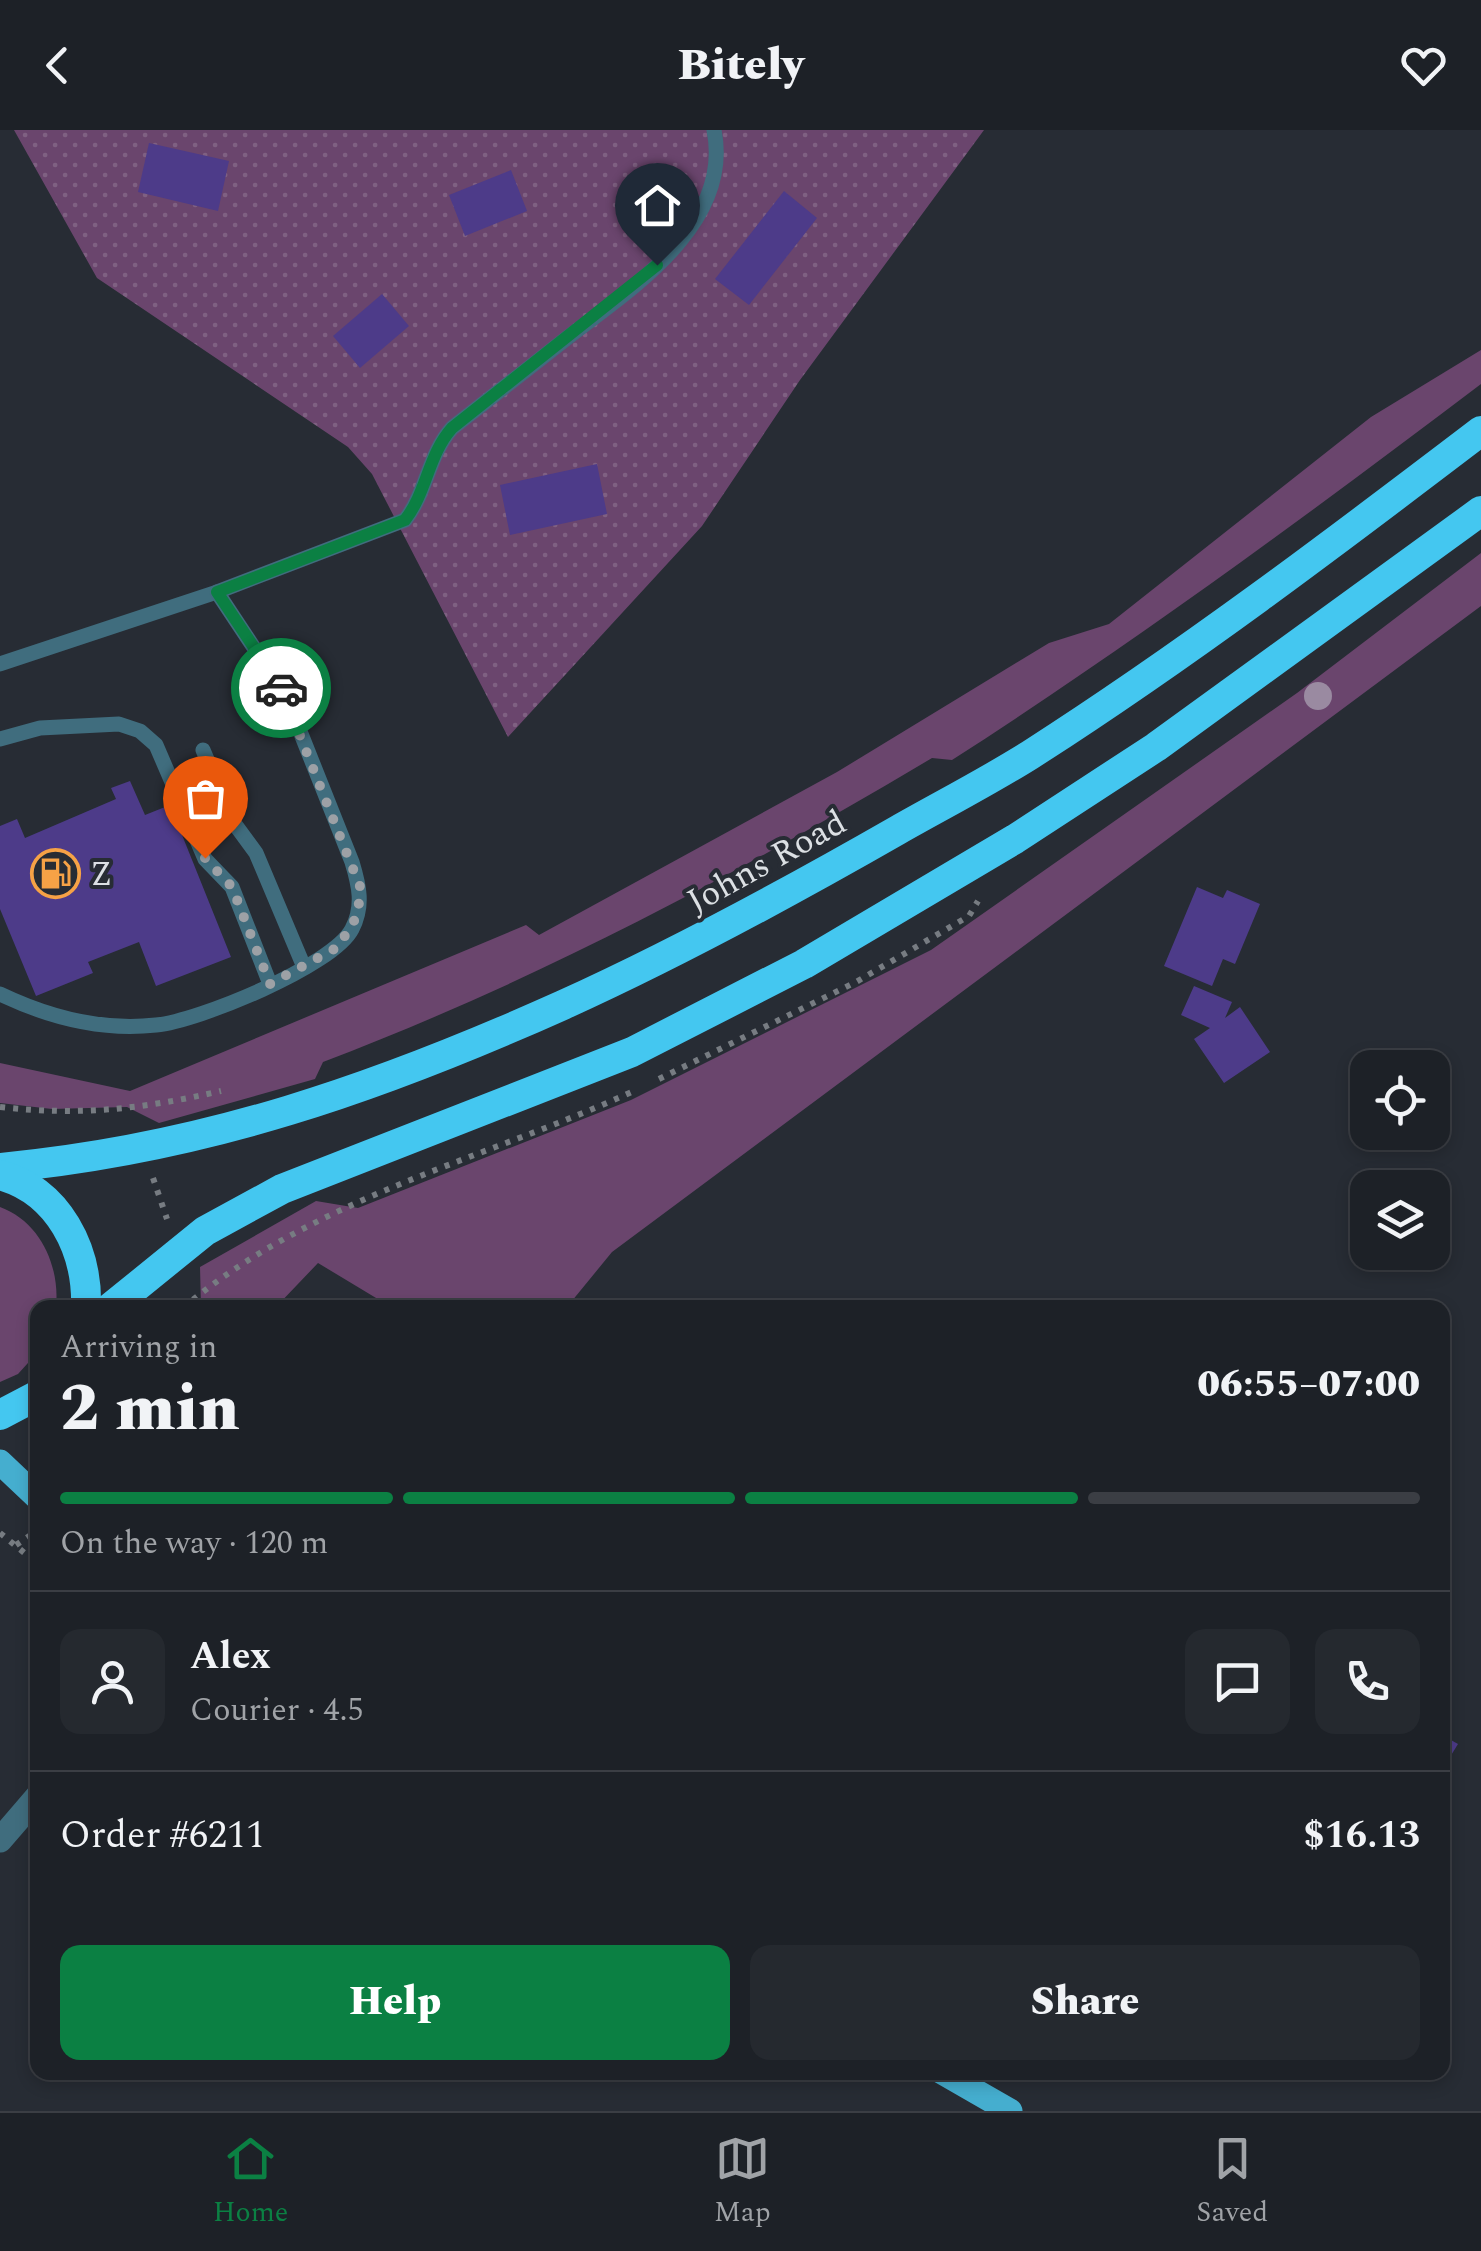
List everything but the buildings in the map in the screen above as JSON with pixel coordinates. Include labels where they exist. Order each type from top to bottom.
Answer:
[{"type":"highway","name":"Johns Road","points":[[0,1171],[142,1148],[303,1109],[442,1059],[695,944],[1042,747],[1253,602],[1481,431]]},
{"type":"highway","points":[[119,1300],[181,1248],[282,1189],[632,1052],[804,964],[1015,839],[1156,747],[1481,511]]},
{"type":"highway","points":[[0,1171],[32,1190],[69,1229],[84,1266],[86,1300]]},
{"type":"highway","points":[[0,1414],[30,1400]]},
{"type":"main road","points":[[0,1462],[30,1490]]},
{"type":"main road","points":[[956,2080],[1010,2111]]},
{"type":"street","points":[[0,1840],[30,1805]]},
{"type":"lane","points":[[0,664],[217,592],[405,520],[418,503],[440,440],[635,286],[678,244],[702,209],[716,171],[714,130]]},
{"type":"lane","points":[[0,994],[53,1015],[98,1024],[158,1025],[270,984],[338,947],[351,931],[361,889],[286,696],[217,592]]},
{"type":"lane","points":[[0,739],[40,728],[118,724],[140,731],[156,746],[205,858],[232,887],[270,984]]},
{"type":"lane","points":[[203,750],[234,823],[256,853],[304,967]]},
{"type":"path","points":[[0,1106],[73,1112],[132,1110],[227,1090]]},
{"type":"path","points":[[142,1148],[202,1291]]},
{"type":"path","points":[[0,1533],[30,1557]]},
{"type":"path","points":[[16,1545],[30,1535]]},
{"type":"shaded area","points":[[14,130],[984,130],[800,380],[702,526],[508,737],[372,474],[348,447],[97,278]]},
{"type":"shaded area","points":[[1481,350],[1481,384],[1286,530],[1087,670],[952,760],[932,758],[634,924],[480,997],[323,1062],[315,1079],[159,1123],[127,1107],[52,1109],[0,1103],[0,1063],[130,1091],[526,925],[539,935],[837,772],[1049,643],[1109,624],[1371,417]]},
{"type":"shaded area","points":[[1481,553],[1481,606],[612,1252],[573,1300],[379,1300],[318,1263],[283,1300],[201,1300],[200,1267],[316,1201],[358,1208],[631,1100],[931,950],[1297,693]]},
{"type":"shaded area","points":[[0,1207],[27,1223],[45,1248],[55,1277],[56,1300],[30,1300],[30,1361],[18,1374],[0,1382]]},
{"type":"way so far","points":[[205,858],[232,887],[270,984],[338,947],[351,931],[361,889],[281,688]]},
{"type":"place","name":"Z","points":[[55,873]]},
{"type":"route","points":[[281,688],[217,592],[405,520],[418,503],[440,440],[657,265]]}]
